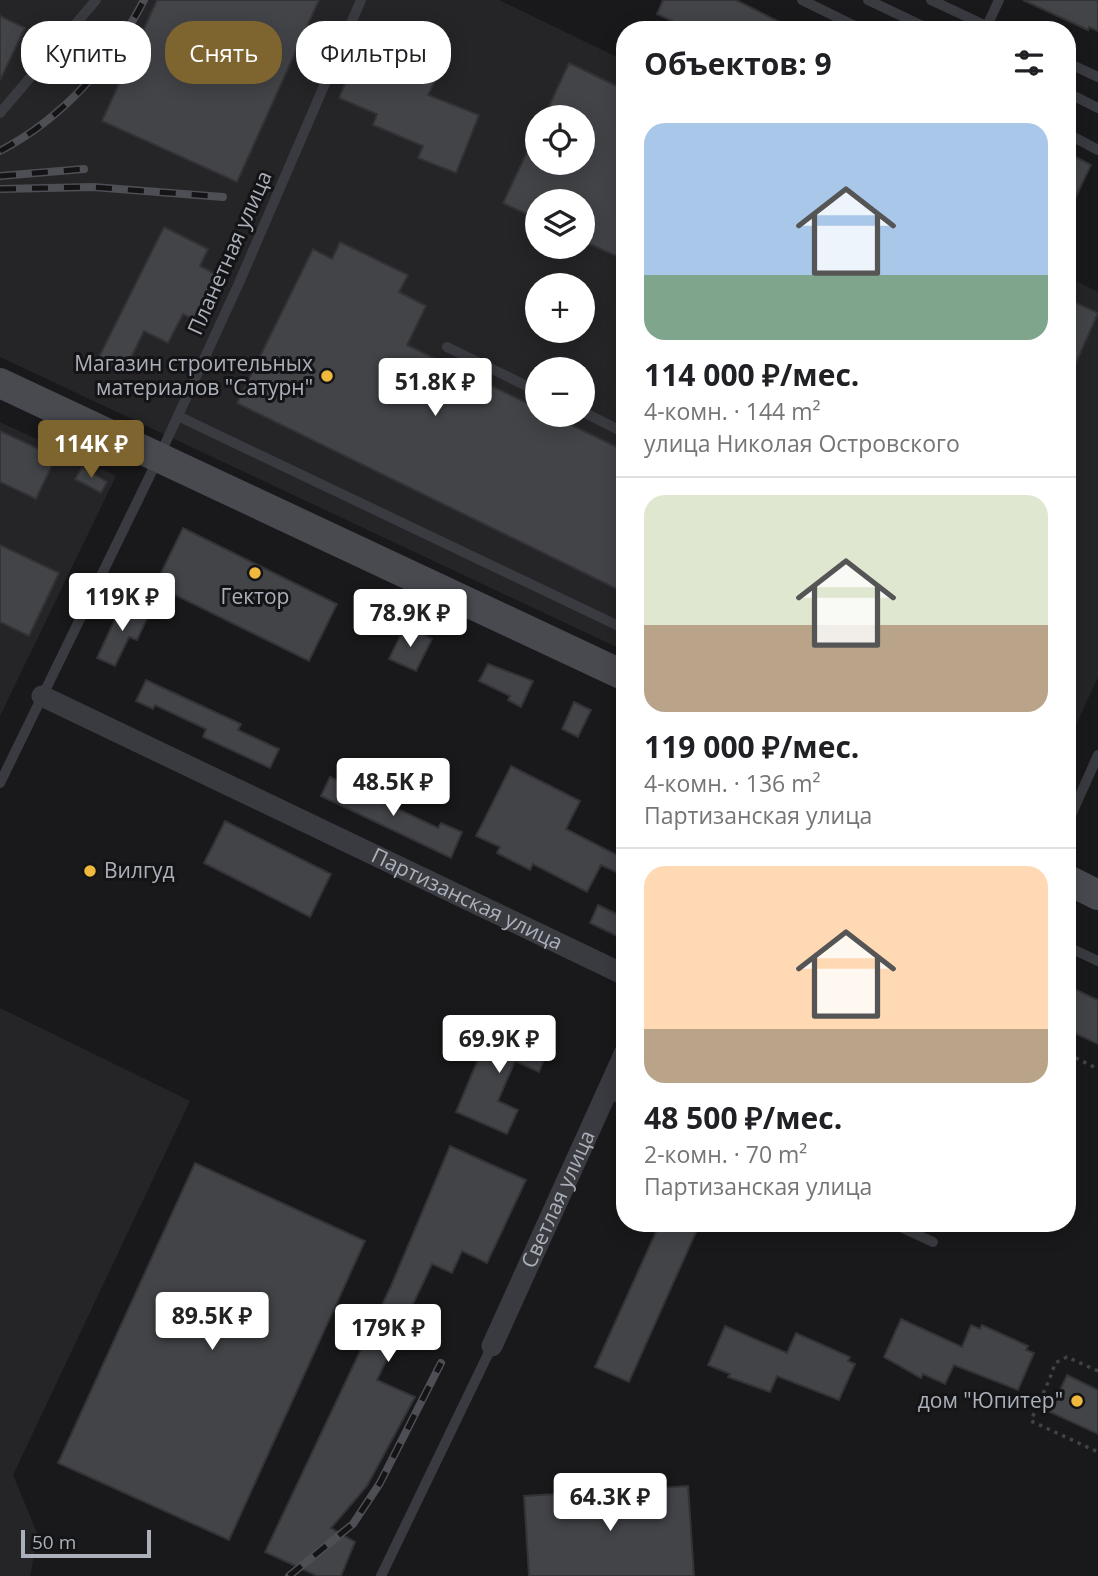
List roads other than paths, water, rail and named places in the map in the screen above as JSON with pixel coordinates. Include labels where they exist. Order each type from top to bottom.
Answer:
[{"type":"street","points":[[0,383],[616,672]]},
{"type":"street","name":"Партизанская улица","points":[[42,696],[616,971]]},
{"type":"street","points":[[1076,884],[1098,895]]},
{"type":"street","name":"Светлая улица","points":[[492,1346],[616,1097]]},
{"type":"lane","points":[[0,113],[96,0]]},
{"type":"lane","name":"Планетная улица","points":[[0,783],[178,416],[239,283],[361,0]]},
{"type":"lane","points":[[802,0],[845,21]]},
{"type":"lane","points":[[868,0],[912,21]]},
{"type":"lane","points":[[931,0],[974,21]]},
{"type":"lane","points":[[992,21],[999,0]]},
{"type":"lane","points":[[1076,67],[1098,77]]},
{"type":"lane","points":[[1076,97],[1098,108]]},
{"type":"lane","points":[[1076,138],[1098,150]]},
{"type":"lane","points":[[447,347],[525,385]]},
{"type":"lane","points":[[178,416],[616,625]]},
{"type":"lane","points":[[595,418],[616,428]]},
{"type":"lane","points":[[1076,804],[1098,755]]},
{"type":"lane","points":[[1076,951],[1098,961]]},
{"type":"lane","points":[[911,1232],[933,1242]]},
{"type":"lane","points":[[380,1576],[492,1346]]},
{"type":"railway","points":[[0,151],[45,122],[84,87],[117,46],[144,0]]},
{"type":"railway","points":[[0,176],[84,169]]},
{"type":"railway","points":[[0,189],[93,187],[223,197]]},
{"type":"railway","points":[[289,1576],[353,1524],[380,1483],[441,1363]]},
{"type":"place","name":"Магазин строительных материалов \"Сатурн\"","points":[[327,376]]},
{"type":"place","name":"Гектор","points":[[255,573]]},
{"type":"place","name":"Вилгуд","points":[[90,871]]},
{"type":"place","name":"дом \"Юпитер\"","points":[[1077,1401]]}]
